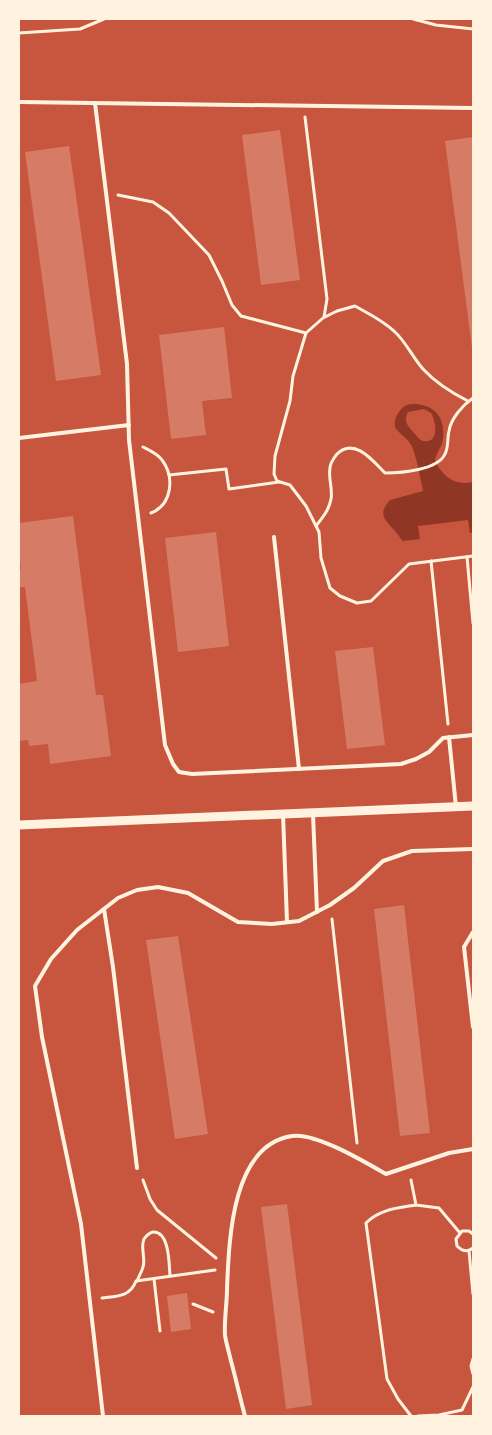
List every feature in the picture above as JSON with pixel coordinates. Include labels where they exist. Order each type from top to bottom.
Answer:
[{"type":"street","points":[[19,825],[473,806]]},
{"type":"lane","points":[[19,102],[473,108]]},
{"type":"lane","points":[[94,103],[127,364],[129,440],[165,746],[173,764],[179,772],[192,774],[401,764],[429,752],[443,738],[473,735]]},
{"type":"lane","points":[[19,438],[129,426]]},
{"type":"lane","points":[[274,537],[299,769]]},
{"type":"lane","points":[[449,738],[456,807]]},
{"type":"lane","points":[[312,813],[317,912]]},
{"type":"lane","points":[[283,814],[287,922]]},
{"type":"lane","points":[[104,1416],[81,1224],[42,1037],[35,986],[51,959],[77,930],[118,898],[137,890],[158,887],[188,893],[238,922],[272,924],[298,921],[330,905],[354,888],[383,861],[412,851],[473,849]]},
{"type":"lane","points":[[104,909],[138,1168]]},
{"type":"lane","points":[[473,932],[464,947],[473,1027]]},
{"type":"lane","points":[[245,1416],[225,1335],[229,1249],[234,1210],[243,1181],[256,1156],[266,1147],[280,1139],[293,1135],[306,1136],[358,1159],[386,1174],[449,1153],[473,1149]]},
{"type":"path","points":[[19,33],[80,29],[104,19]]},
{"type":"path","points":[[413,19],[436,25],[473,29]]},
{"type":"path","points":[[304,106],[326,299],[323,318]]},
{"type":"path","points":[[106,192],[153,202],[169,213],[209,256],[232,306],[241,316],[306,333]]},
{"type":"path","points":[[280,482],[277,481],[274,474],[275,456],[290,401],[293,376],[306,333],[323,318],[337,311],[355,306],[374,316],[396,332],[423,369],[435,380],[468,401]]},
{"type":"path","points":[[316,526],[327,513],[331,498],[330,467],[334,458],[341,451],[350,448],[362,451],[385,473],[398,473],[434,465],[445,456],[453,419],[468,401],[473,398]]},
{"type":"path","points":[[129,440],[152,452],[162,460],[169,475],[170,490],[165,501],[158,510],[138,517]]},
{"type":"path","points":[[169,475],[226,468],[229,489],[280,482],[290,485],[306,506],[319,532],[321,558],[330,588],[340,596],[357,603],[371,601],[409,564],[473,556]]},
{"type":"path","points":[[467,557],[473,623]]},
{"type":"path","points":[[431,561],[449,738]]},
{"type":"path","points":[[330,905],[358,1159]]},
{"type":"path","points":[[409,1166],[412,1193],[416,1205]]},
{"type":"path","points":[[138,1168],[150,1199],[157,1210],[228,1268]]},
{"type":"path","points":[[411,1416],[398,1399],[387,1379],[366,1223],[374,1215],[387,1210],[416,1205],[439,1208],[460,1233]]},
{"type":"path","points":[[473,1234],[466,1230],[460,1233],[456,1239],[457,1246],[462,1250],[469,1251],[473,1248]]},
{"type":"path","points":[[90,1300],[129,1293],[144,1266],[142,1248],[144,1240],[148,1234],[153,1232],[158,1233],[164,1238],[167,1246],[170,1276]]},
{"type":"path","points":[[469,1251],[473,1294]]},
{"type":"path","points":[[136,1281],[228,1268]]},
{"type":"path","points":[[154,1279],[160,1331]]},
{"type":"path","points":[[193,1304],[215,1312],[226,1313]]},
{"type":"path","points":[[473,1359],[470,1366],[473,1374]]},
{"type":"path","points":[[418,1416],[462,1410],[473,1387]]},
{"type":"shaded area","points":[[415,404],[423,405],[434,411],[443,425],[443,439],[435,461],[442,472],[450,479],[461,483],[473,482],[473,532],[470,533],[468,520],[418,526],[420,539],[403,541],[384,517],[384,509],[390,500],[423,491],[413,448],[395,427],[396,417],[402,408]],"holes":[[[424,409],[431,413],[435,426],[434,436],[428,441],[420,440],[408,426],[406,421],[408,412]]]},
{"type":"building","points":[[280,130],[300,280],[261,285],[242,135]]},
{"type":"building","points":[[473,137],[473,348],[472,348],[445,141]]},
{"type":"building","points":[[69,146],[101,375],[56,381],[25,152]]},
{"type":"building","points":[[224,327],[232,398],[202,401],[206,435],[171,439],[159,335]]},
{"type":"building","points":[[73,516],[96,695],[103,695],[111,756],[50,764],[48,744],[29,746],[28,740],[19,741],[19,684],[37,681],[25,587],[19,587],[19,569],[21,569],[19,523]]},
{"type":"building","points":[[216,532],[229,646],[178,652],[165,538]]},
{"type":"building","points":[[373,647],[385,745],[347,749],[335,651]]},
{"type":"building","points":[[404,905],[430,1133],[400,1136],[374,909]]},
{"type":"building","points":[[178,936],[208,1134],[175,1139],[146,940]]},
{"type":"building","points":[[287,1204],[312,1405],[286,1409],[261,1207]]},
{"type":"building","points":[[187,1293],[191,1329],[171,1332],[167,1296]]}]
